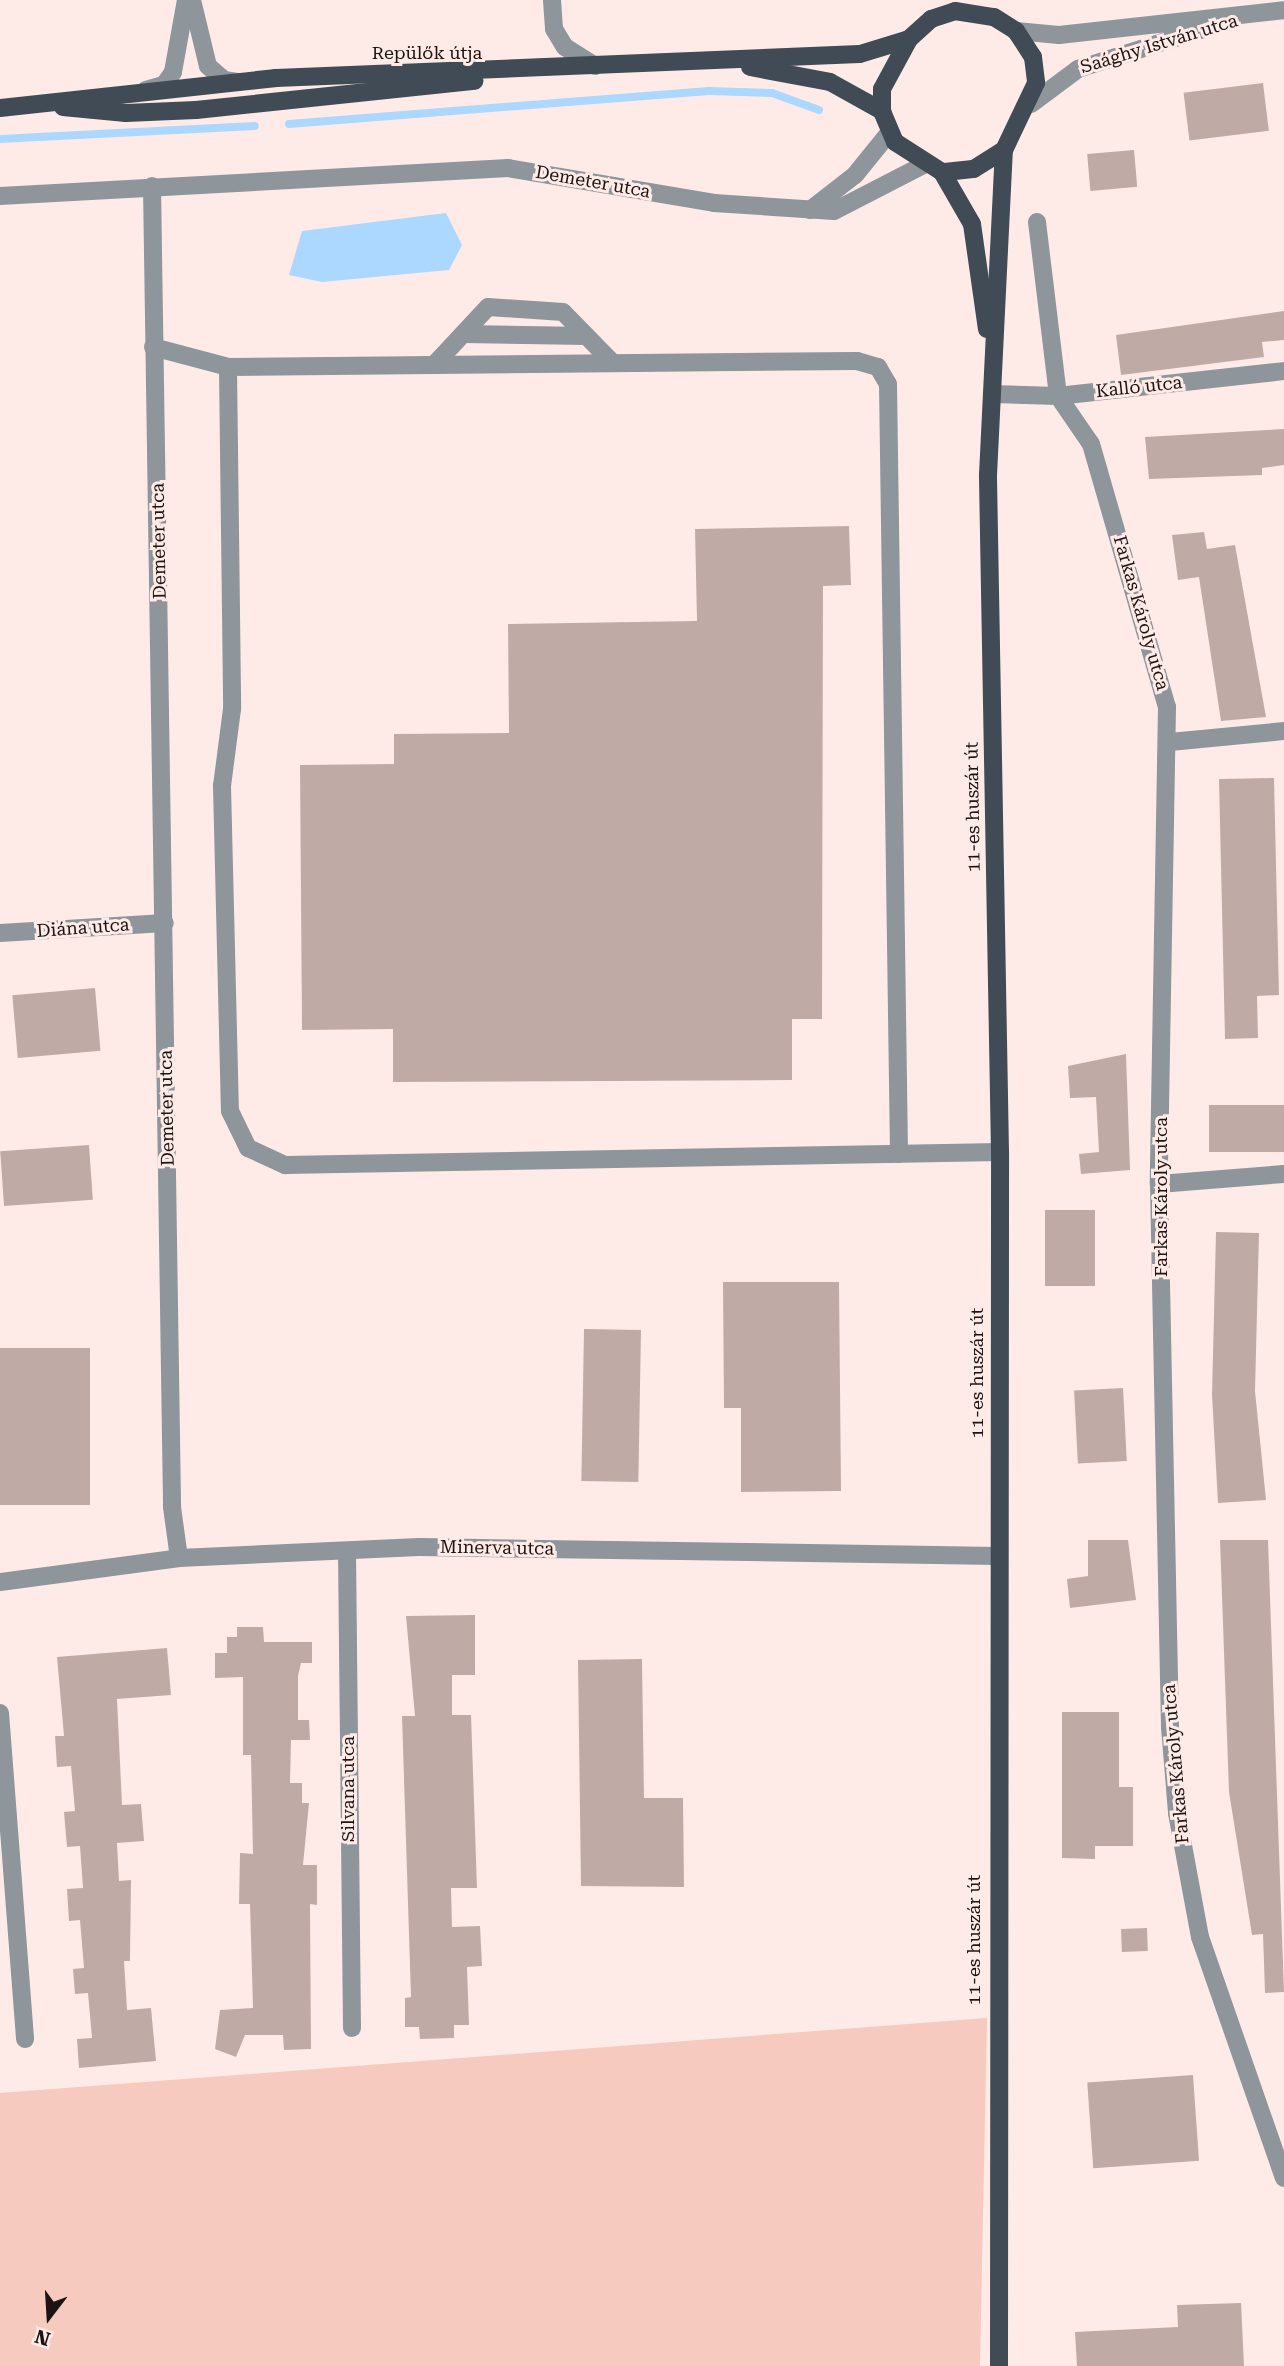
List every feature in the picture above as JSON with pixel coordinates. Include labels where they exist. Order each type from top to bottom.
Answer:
[{"type":"main road","points":[[942,0],[931,19],[909,39],[885,76],[882,111],[889,133],[923,165],[942,172],[973,169],[1003,150],[1031,104],[1033,57],[991,0]]},
{"type":"main road","points":[[931,19],[975,11],[1010,26]]},
{"type":"main road","points":[[491,73],[860,54],[909,39]]},
{"type":"main road","points":[[705,60],[831,82],[882,111]]},
{"type":"main road","name":"Repülők útja","points":[[53,105],[126,113],[223,108],[470,83],[491,73]]},
{"type":"main road","name":"Repülők útja","points":[[0,108],[53,105],[143,91],[249,82],[491,73]]},
{"type":"main road","points":[[993,387],[1003,150]]},
{"type":"main road","points":[[942,172],[974,232],[993,387]]},
{"type":"main road","name":"11-es huszár út","points":[[993,387],[988,475],[1000,1152],[997,1556],[999,2366]]},
{"type":"street","points":[[143,91],[164,85],[173,72],[186,0]]},
{"type":"street","points":[[192,0],[211,70],[224,80],[249,82]]},
{"type":"street","points":[[552,0],[554,29],[565,47],[595,66]]},
{"type":"street","name":"Saághy István utca","points":[[1010,26],[1059,35],[1284,10]]},
{"type":"street","name":"Saághy István utca","points":[[1031,104],[1078,69],[1257,14]]},
{"type":"street","points":[[810,210],[855,175],[889,133]]},
{"type":"street","name":"Demeter utca","points":[[179,1558],[172,1507],[152,186],[508,168],[714,203],[834,211],[877,194],[923,165]]},
{"type":"street","points":[[0,197],[152,186]]},
{"type":"street","name":"Farkas Károly utca","points":[[1037,222],[1058,396],[1091,444],[1159,668],[1170,742],[1159,1184],[1168,1666],[1177,1814],[1218,1998],[1284,2178]]},
{"type":"street","points":[[434,365],[488,307],[563,312],[613,363]]},
{"type":"street","points":[[463,334],[586,336]]},
{"type":"street","points":[[153,347],[228,367],[858,361],[878,367],[888,384],[900,1154]]},
{"type":"street","points":[[228,367],[232,709],[222,786],[227,1016],[230,1111],[248,1148],[285,1165],[1000,1152]]},
{"type":"street","name":"Kalló utca","points":[[993,387],[1058,396],[1284,372]]},
{"type":"street","points":[[1170,742],[1284,731]]},
{"type":"street","name":"Diána utca","points":[[0,933],[165,923]]},
{"type":"street","points":[[1159,1184],[1284,1174]]},
{"type":"street","name":"Minerva utca","points":[[0,1583],[179,1558],[346,1551],[997,1556]]},
{"type":"street","name":"Silvana utca","points":[[346,1551],[352,2028]]},
{"type":"street","points":[[0,1713],[24,2039]]},
{"type":"shaded area","points":[[987,2018],[980,2366],[0,2366],[0,2093]]},
{"type":"water","points":[[446,213],[462,245],[449,270],[322,282],[289,275],[302,231]]},
{"type":"building","points":[[1263,83],[1269,131],[1189,140],[1184,93]]},
{"type":"building","points":[[1134,150],[1137,187],[1090,191],[1087,154]]},
{"type":"building","points":[[1284,311],[1284,340],[1262,342],[1264,357],[1121,375],[1116,335]]},
{"type":"building","points":[[1284,429],[1284,465],[1262,468],[1262,475],[1149,479],[1145,437]]},
{"type":"building","points":[[849,526],[851,585],[823,586],[822,1019],[792,1019],[792,1080],[393,1082],[393,1029],[302,1030],[300,765],[394,764],[394,734],[509,733],[508,624],[697,621],[695,529]]},
{"type":"building","points":[[1204,532],[1207,549],[1235,545],[1266,717],[1221,721],[1199,577],[1178,580],[1172,535]]},
{"type":"building","points":[[1274,778],[1279,995],[1257,996],[1258,1038],[1225,1039],[1219,779]]},
{"type":"building","points":[[95,988],[100,1051],[18,1058],[12,995]]},
{"type":"building","points":[[1126,1054],[1130,1170],[1081,1174],[1079,1154],[1099,1152],[1096,1097],[1070,1098],[1068,1066]]},
{"type":"building","points":[[1209,1105],[1284,1105],[1284,1152],[1209,1152]]},
{"type":"building","points":[[89,1145],[93,1200],[4,1206],[0,1151]]},
{"type":"building","points":[[1045,1210],[1095,1210],[1095,1286],[1045,1286]]},
{"type":"building","points":[[1216,1232],[1259,1233],[1255,1391],[1266,1500],[1218,1503],[1212,1395]]},
{"type":"building","points":[[723,1282],[839,1282],[841,1491],[741,1492],[741,1408],[724,1408]]},
{"type":"building","points":[[584,1329],[641,1330],[638,1482],[581,1481]]},
{"type":"building","points":[[0,1348],[90,1348],[90,1505],[0,1505]]},
{"type":"building","points":[[1123,1388],[1127,1461],[1078,1463],[1074,1391]]},
{"type":"building","points":[[1088,1540],[1128,1540],[1136,1600],[1070,1608],[1067,1579],[1088,1576]]},
{"type":"building","points":[[1220,1540],[1268,1540],[1284,1992],[1265,1993],[1263,1934],[1252,1935],[1229,1792]]},
{"type":"building","points":[[475,1615],[475,1675],[452,1675],[452,1715],[471,1715],[477,1888],[451,1888],[452,1927],[480,1926],[482,1966],[467,1967],[469,2025],[454,2025],[454,2038],[420,2039],[419,2027],[405,2027],[405,1998],[411,1997],[402,1716],[415,1716],[406,1616]]},
{"type":"building","points":[[237,1627],[263,1627],[264,1642],[312,1642],[312,1663],[301,1663],[298,1676],[298,1720],[309,1720],[310,1740],[291,1740],[290,1783],[302,1783],[302,1803],[309,1803],[303,1865],[317,1865],[317,1905],[310,1904],[311,2049],[284,2050],[283,2035],[245,2035],[236,2057],[215,2049],[220,2010],[253,2008],[250,1904],[239,1904],[240,1853],[253,1854],[251,1755],[243,1755],[243,1677],[215,1678],[215,1653],[227,1653],[227,1637],[237,1637]]},
{"type":"building","points":[[167,1648],[171,1695],[117,1699],[122,1805],[141,1804],[144,1841],[117,1843],[119,1881],[131,1880],[130,1961],[124,1961],[127,2010],[151,2008],[156,2061],[79,2068],[77,2039],[92,2038],[88,1993],[75,1994],[73,1969],[84,1968],[80,1920],[69,1921],[67,1889],[83,1888],[80,1846],[67,1847],[64,1812],[75,1811],[71,1766],[57,1767],[55,1736],[64,1736],[57,1657]]},
{"type":"building","points":[[642,1659],[644,1798],[683,1798],[684,1887],[581,1886],[578,1660]]},
{"type":"building","points":[[1062,1712],[1119,1712],[1119,1787],[1133,1787],[1133,1846],[1095,1846],[1095,1859],[1062,1858]]},
{"type":"building","points":[[1147,1928],[1148,1951],[1122,1952],[1121,1929]]},
{"type":"building","points":[[1193,2075],[1199,2161],[1093,2168],[1087,2082]]},
{"type":"building","points":[[1241,2303],[1244,2366],[1077,2366],[1075,2332],[1178,2327],[1177,2305]]},
{"type":"waterway","points":[[289,124],[709,91],[772,93],[819,110]]},
{"type":"waterway","points":[[0,139],[255,126]]}]
